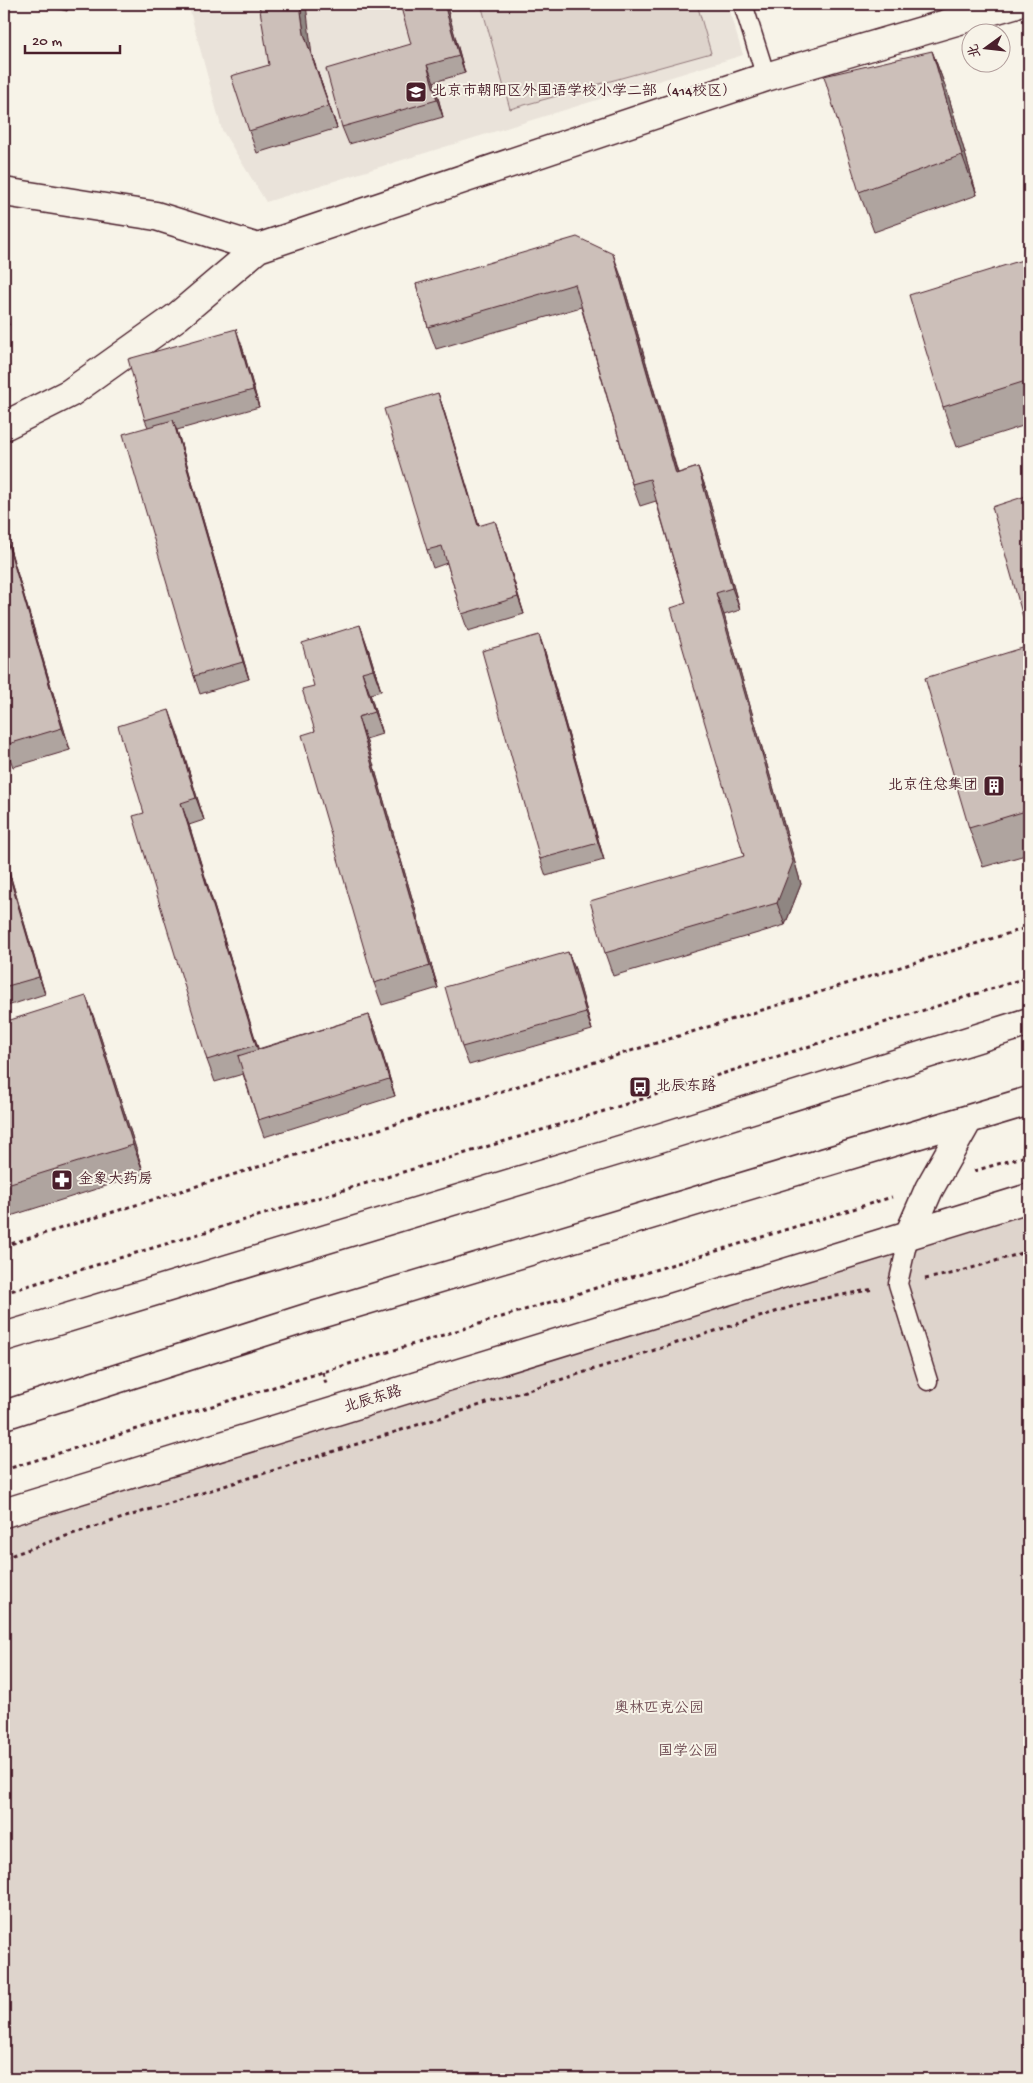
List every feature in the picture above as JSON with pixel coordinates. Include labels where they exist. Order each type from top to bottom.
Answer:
[{"type":"street","points":[[4,426],[70,393],[178,316],[258,248],[766,77],[1014,4]]},
{"type":"street","points":[[4,192],[156,216],[258,248]]},
{"type":"street","points":[[4,1337],[634,1146],[1029,1022]]},
{"type":"street","points":[[4,1415],[310,1317],[1029,1101]]},
{"type":"street","points":[[909,1235],[929,1189],[968,1120]]},
{"type":"street","name":"北辰东路","points":[[4,1513],[1029,1198]]},
{"type":"lane","points":[[743,4],[766,77]]},
{"type":"lane","points":[[909,1235],[898,1284],[928,1381]]},
{"type":"path","points":[[4,1246],[1029,927]]},
{"type":"path","points":[[4,1293],[601,1112],[1029,977]]},
{"type":"path","points":[[4,1470],[908,1192],[929,1189],[948,1179],[1029,1155]]},
{"type":"path","points":[[4,1558],[82,1531],[810,1301],[955,1273],[1029,1250]]},
{"type":"shaded area","name":"北京市朝阳区外国语学校小学二部（414校区）","points":[[188,4],[727,4],[743,55],[266,202],[222,130]]},
{"type":"green space","points":[[481,4],[697,4],[711,53],[510,109]]},
{"type":"green space","name":"奥林匹克公园","points":[[1029,1208],[1029,2079],[4,2079],[4,1524]]},
{"type":"building","points":[[259,4],[300,4],[304,34],[329,106],[249,131],[231,76],[269,65]]},
{"type":"building","points":[[400,4],[444,4],[459,56],[427,65],[437,100],[342,127],[326,69],[411,44]]},
{"type":"building","points":[[932,51],[962,155],[859,192],[824,76]]},
{"type":"building","points":[[577,237],[613,254],[676,474],[698,467],[732,588],[716,593],[793,862],[777,903],[605,953],[590,901],[744,856],[671,608],[686,603],[650,479],[632,484],[575,284],[428,327],[416,284]]},
{"type":"building","points":[[1029,258],[1029,380],[943,407],[909,295]]},
{"type":"building","points":[[236,329],[253,390],[145,420],[128,359]]},
{"type":"building","points":[[438,393],[478,526],[495,521],[518,597],[462,614],[442,546],[427,550],[384,409]]},
{"type":"building","points":[[173,420],[243,662],[194,676],[123,434]]},
{"type":"building","points":[[1029,495],[1029,638],[992,507]]},
{"type":"building","points":[[4,531],[62,728],[5,745],[4,741]]},
{"type":"building","points":[[360,625],[373,669],[362,672],[374,712],[358,717],[430,966],[374,983],[302,735],[315,731],[302,689],[314,686],[302,643]]},
{"type":"building","points":[[539,635],[598,843],[540,859],[482,651]]},
{"type":"building","name":"北京住总集团","points":[[1029,646],[1029,810],[969,828],[925,678]]},
{"type":"building","points":[[169,710],[196,798],[181,803],[256,1045],[207,1060],[133,816],[144,813],[118,726]]},
{"type":"building","points":[[4,858],[39,977],[4,987]]},
{"type":"building","points":[[568,952],[586,1013],[462,1047],[445,987]]},
{"type":"building","points":[[86,996],[133,1145],[4,1185],[4,1022]]},
{"type":"building","points":[[369,1015],[389,1079],[258,1120],[238,1056]]},
{"type":"place","name":"北京市朝阳区外国语学校小学二部（414校区）","points":[[416,92]]},
{"type":"place","name":"北京住总集团","points":[[994,786]]},
{"type":"place","name":"北辰东路","points":[[640,1087]]},
{"type":"place","name":"金象大药房","points":[[62,1180]]},
{"type":"park label","name":"国学公园","points":[[688,1752]]}]
